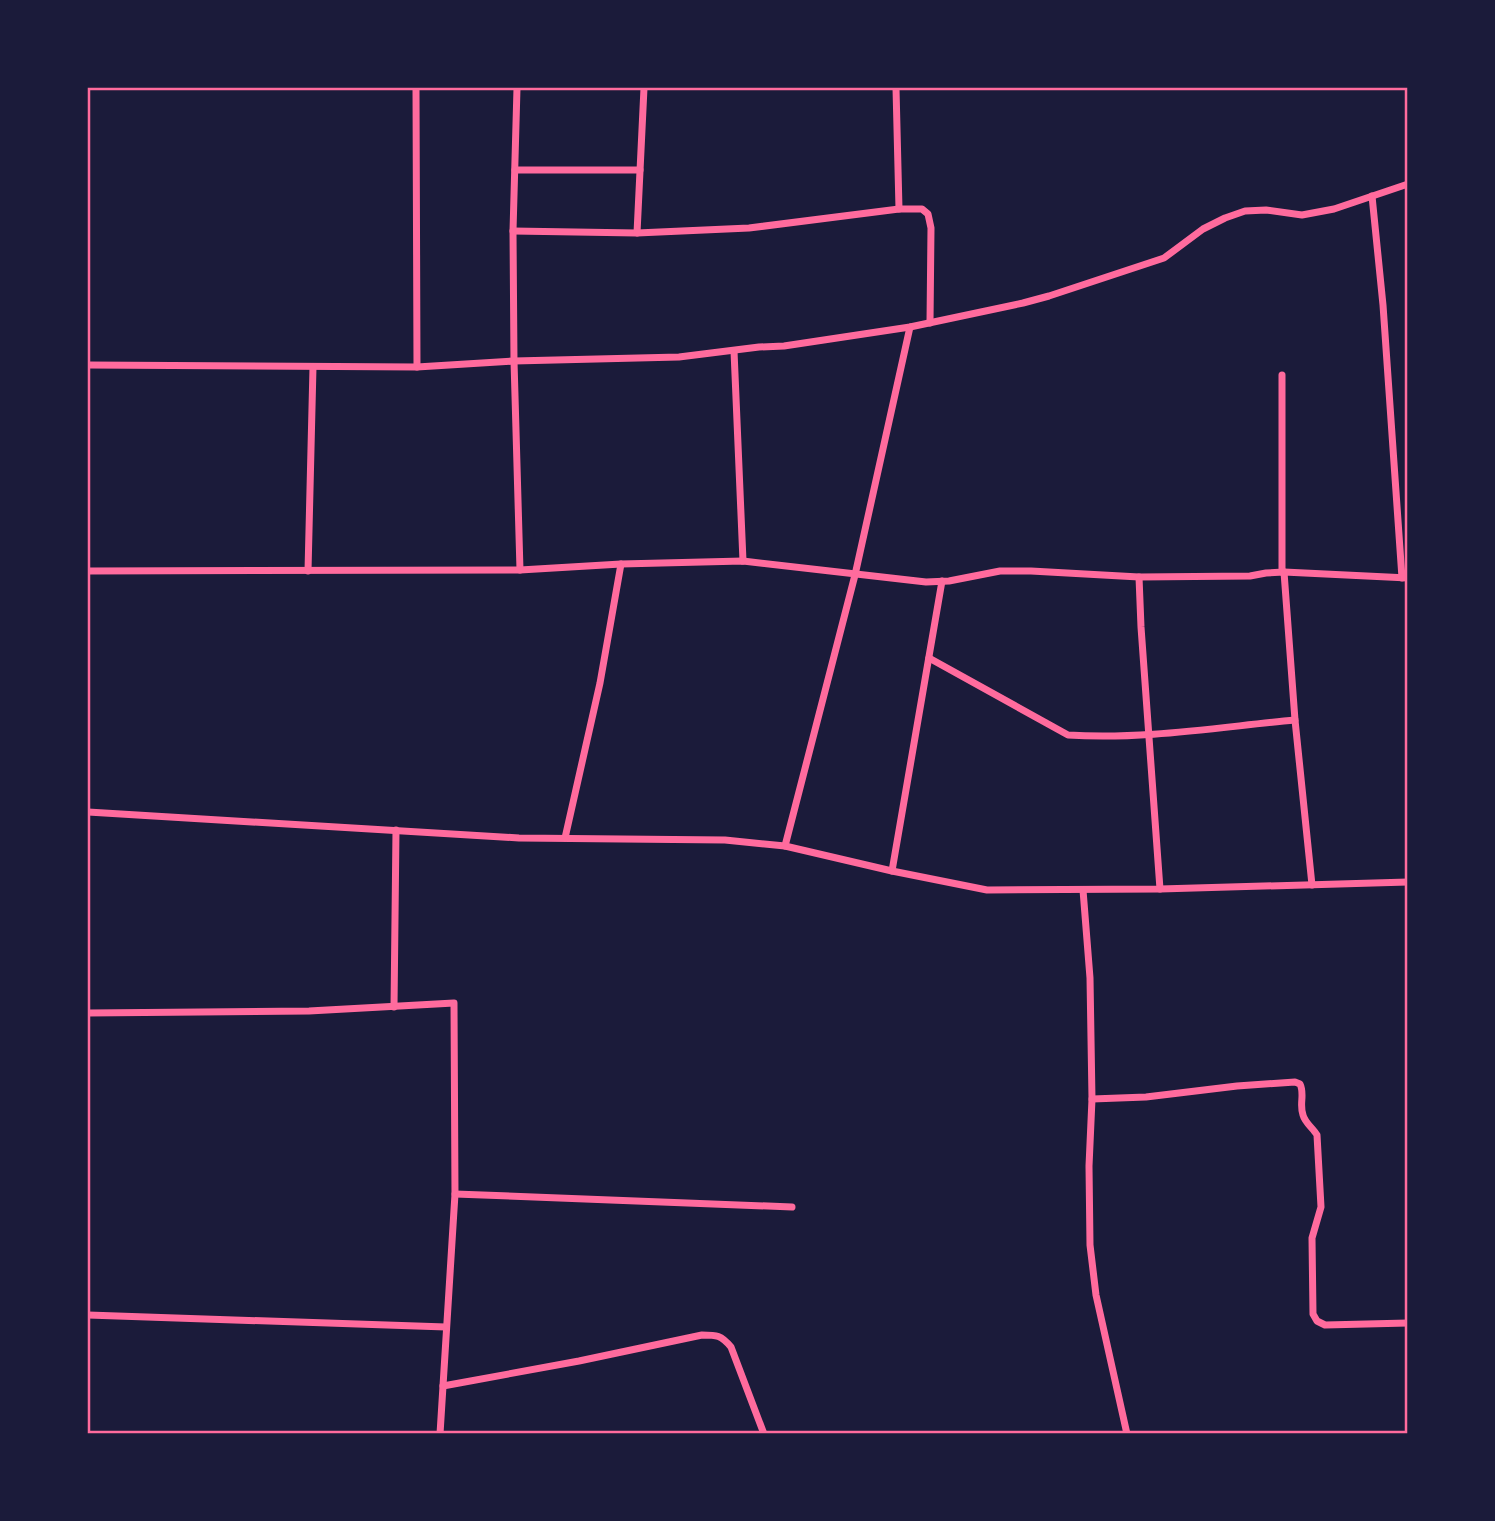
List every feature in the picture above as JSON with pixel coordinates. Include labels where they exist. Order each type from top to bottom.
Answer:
[{"type":"street","points":[[416,88],[417,367]]},
{"type":"street","points":[[517,88],[513,231],[520,570]]},
{"type":"street","points":[[637,233],[644,88]]},
{"type":"street","points":[[896,88],[898,209]]},
{"type":"street","points":[[515,170],[640,170]]},
{"type":"street","points":[[88,365],[417,367],[514,361],[679,357],[784,346],[910,327],[1049,296],[1164,258],[1203,229],[1245,211],[1302,215],[1334,209],[1408,184]]},
{"type":"street","points":[[88,571],[520,570],[743,561],[926,582],[1000,571],[1139,577],[1250,576],[1283,572],[1405,578],[1372,196]]},
{"type":"street","points":[[513,231],[637,233],[749,228],[898,209],[922,209],[928,214],[931,228],[930,323]]},
{"type":"street","points":[[785,846],[855,575],[910,327]]},
{"type":"street","points":[[734,351],[743,561]]},
{"type":"street","points":[[308,571],[313,368]]},
{"type":"street","points":[[1282,375],[1283,572],[1312,885]]},
{"type":"street","points":[[565,838],[600,683],[621,564]]},
{"type":"street","points":[[1139,577],[1160,889]]},
{"type":"street","points":[[892,871],[942,581]]},
{"type":"street","points":[[929,658],[1068,735],[1149,734],[1295,720]]},
{"type":"street","points":[[88,811],[519,838],[725,839],[785,846],[987,890],[1160,889],[1408,882]]},
{"type":"street","points":[[394,1007],[396,830]]},
{"type":"street","points":[[1083,890],[1090,978],[1090,1245],[1096,1295],[1127,1433]]},
{"type":"street","points":[[88,1013],[309,1012],[454,1003],[455,1194],[440,1433]]},
{"type":"street","points":[[1092,1099],[1146,1097],[1237,1086],[1300,1084],[1303,1089],[1303,1116],[1317,1135],[1321,1207],[1312,1238],[1313,1314],[1317,1321],[1325,1325],[1408,1323]]},
{"type":"street","points":[[455,1194],[792,1207]]},
{"type":"street","points":[[88,1315],[446,1326]]},
{"type":"street","points":[[443,1386],[702,1335],[715,1335],[724,1338],[731,1347],[764,1433]]}]
